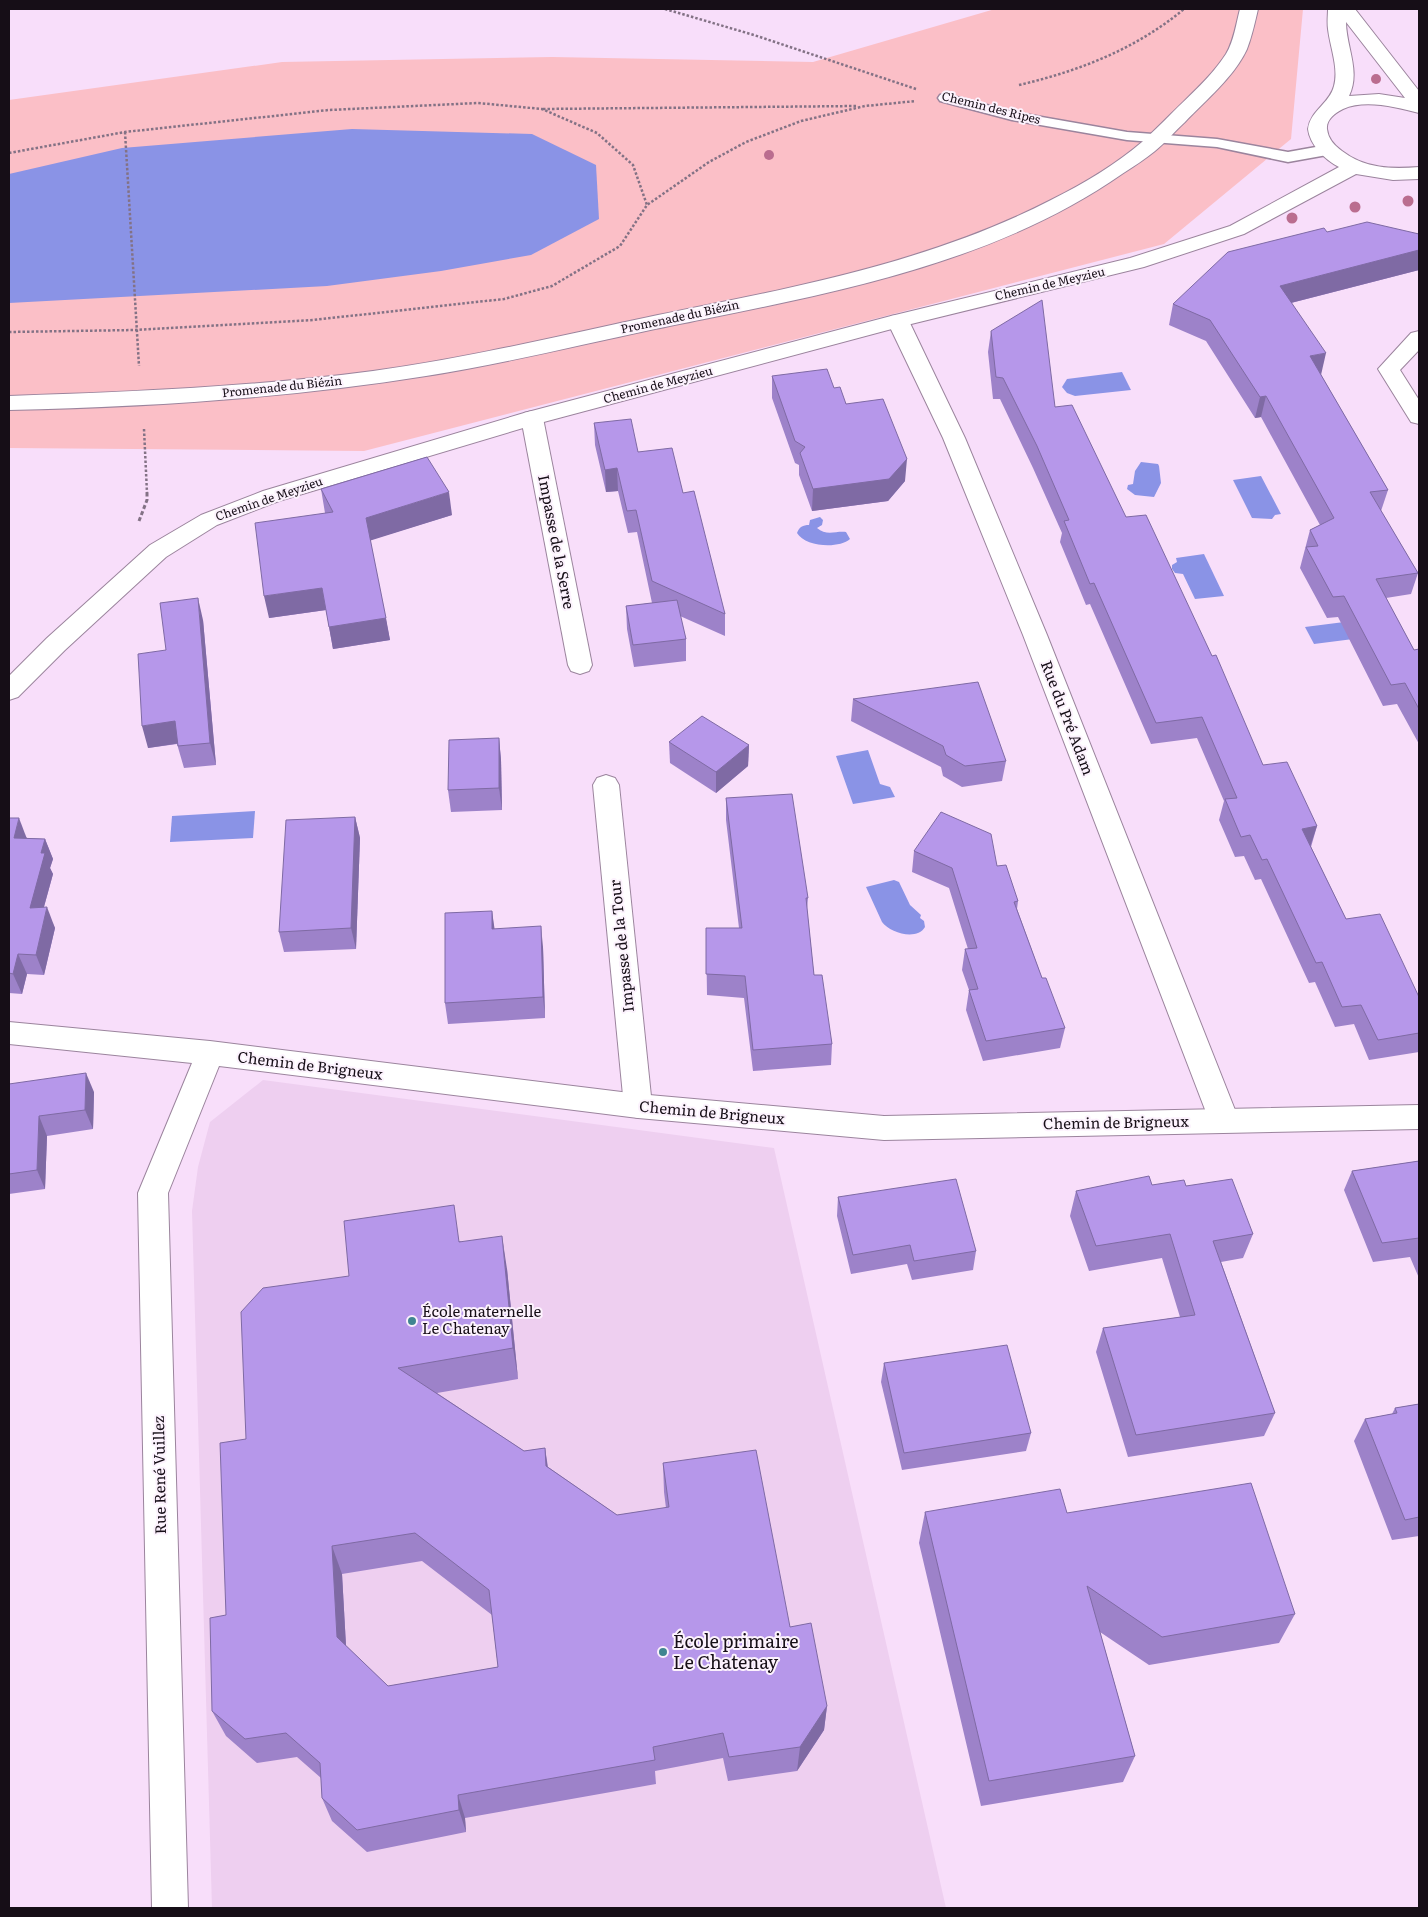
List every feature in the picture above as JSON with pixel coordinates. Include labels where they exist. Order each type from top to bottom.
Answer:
[{"type":"street","name":"Promenade du Biézin","points":[[9,403],[141,399],[283,389],[425,370],[833,286],[951,251],[1037,216],[1090,189],[1161,138],[1178,122],[1238,51],[1249,9]]},
{"type":"street","points":[[1337,9],[1337,27],[1344,71],[1344,86],[1340,95],[1317,125],[1318,137],[1327,150],[1338,159],[1354,167],[1378,173],[1402,175],[1419,173]]},
{"type":"street","points":[[1346,9],[1419,105]]},
{"type":"street","points":[[1324,114],[1341,104],[1366,99],[1395,100],[1419,105]]},
{"type":"street","name":"Chemin de Meyzieu","points":[[9,691],[56,644],[158,551],[209,520],[271,496],[532,418],[898,321],[1137,263],[1237,230],[1354,167]]},
{"type":"street","name":"Rue du Pré Adam","points":[[898,321],[954,438],[1031,626],[1224,1120]]},
{"type":"street","points":[[1419,338],[1390,369],[1419,417]]},
{"type":"street","name":"Impasse de la Serre","points":[[532,418],[580,665]]},
{"type":"street","name":"Impasse de la Tour","points":[[606,785],[638,1106]]},
{"type":"street","name":"Chemin de Brigneux","points":[[9,1033],[210,1053],[638,1106],[884,1128],[1419,1117]]},
{"type":"street","name":"Rue René Vuillez","points":[[170,1908],[153,1193],[210,1053]]},
{"type":"lane","name":"Chemin des Ripes","points":[[945,98],[1012,116],[1127,136],[1217,143],[1288,157],[1327,150]]},
{"type":"path","name":"Chemin des Ripes","points":[[665,9],[754,35],[875,77],[945,98]]},
{"type":"path","points":[[1014,86],[1103,60],[1171,22],[1184,9]]},
{"type":"path","points":[[9,153],[125,132],[329,110],[478,104],[542,110],[865,106],[945,98]]},
{"type":"path","points":[[9,332],[135,330],[313,320],[504,299],[552,286],[620,246],[647,205],[709,162],[746,142],[801,121],[865,106]]},
{"type":"path","points":[[542,110],[597,133],[633,165],[647,205]]},
{"type":"path","points":[[125,132],[135,330],[147,500],[136,528]]},
{"type":"shaded area","points":[[995,9],[1303,9],[1291,139],[1164,244],[364,451],[9,448],[9,100],[282,62],[552,57],[813,62]]},
{"type":"shaded area","points":[[263,1080],[774,1148],[946,1908],[212,1908],[192,1211],[198,1167],[210,1122]]},
{"type":"water","points":[[352,129],[532,134],[596,165],[599,219],[531,255],[441,271],[327,286],[9,303],[9,174],[122,148]]},
{"type":"water","points":[[1122,372],[1131,390],[1075,396],[1067,393],[1062,387],[1067,379]]},
{"type":"water","points":[[1141,462],[1158,464],[1159,466],[1161,483],[1154,497],[1135,495],[1127,489],[1128,485],[1133,484],[1135,471]]},
{"type":"water","points":[[1261,476],[1281,514],[1275,515],[1272,519],[1252,518],[1233,480]]},
{"type":"water","points":[[820,517],[823,520],[822,525],[817,528],[827,533],[846,532],[850,539],[838,544],[822,545],[814,544],[801,538],[797,533],[799,529],[809,525],[810,520]]},
{"type":"water","points":[[1204,554],[1224,596],[1195,599],[1183,574],[1175,573],[1172,569],[1172,565],[1177,562],[1176,558]]},
{"type":"water","points":[[1352,621],[1361,638],[1314,644],[1305,627]]},
{"type":"water","points":[[868,750],[880,784],[890,787],[895,797],[853,804],[836,756]]},
{"type":"water","points":[[255,811],[253,838],[170,842],[172,816]]},
{"type":"water","points":[[894,880],[899,882],[910,905],[921,915],[920,918],[924,921],[925,927],[916,934],[904,934],[886,926],[882,922],[866,887]]},
{"type":"building","points":[[1367,222],[1419,234],[1419,250],[1280,286],[1326,353],[1310,356],[1388,490],[1370,492],[1418,573],[1376,579],[1414,650],[1419,649],[1419,709],[1405,683],[1391,685],[1344,596],[1333,597],[1306,547],[1318,546],[1310,530],[1334,518],[1266,396],[1260,397],[1210,320],[1173,304],[1228,252],[1324,228],[1327,232]]},
{"type":"building","points":[[1042,300],[1055,407],[1072,405],[1126,517],[1146,515],[1212,656],[1216,655],[1263,765],[1287,762],[1317,826],[1302,829],[1346,919],[1380,914],[1419,997],[1419,1033],[1378,1040],[1361,1005],[1342,1007],[1322,962],[1316,963],[1267,859],[1262,860],[1250,835],[1241,837],[1225,799],[1237,798],[1202,717],[1156,723],[1094,583],[1090,584],[1064,521],[1069,520],[1037,446],[1003,378],[996,377],[991,331]]},
{"type":"building","points":[[827,369],[834,388],[840,387],[846,404],[883,399],[907,459],[889,479],[813,489],[800,453],[805,447],[795,441],[772,376]]},
{"type":"building","points":[[631,419],[638,452],[672,448],[683,493],[694,491],[725,614],[652,581],[636,510],[627,511],[617,468],[605,470],[594,423]]},
{"type":"building","points":[[427,457],[449,492],[366,518],[386,618],[329,627],[322,588],[264,596],[255,523],[333,512],[321,489]]},
{"type":"building","points":[[198,598],[210,743],[178,746],[175,721],[142,726],[138,654],[166,650],[160,603]]},
{"type":"building","points":[[677,600],[686,639],[633,645],[626,606]]},
{"type":"building","points":[[978,682],[1006,761],[965,766],[946,755],[943,746],[853,699]]},
{"type":"building","points":[[702,716],[749,745],[716,772],[669,742]]},
{"type":"building","points":[[499,738],[499,788],[448,790],[449,740]]},
{"type":"building","points":[[792,794],[808,898],[806,898],[814,975],[822,975],[832,1044],[753,1050],[745,976],[706,974],[706,928],[742,928],[726,798]]},
{"type":"building","points":[[941,812],[991,834],[997,866],[1006,865],[1018,901],[1014,902],[1042,978],[1046,978],[1065,1028],[986,1041],[969,990],[978,989],[965,949],[977,948],[952,868],[914,851]]},
{"type":"building","points":[[355,817],[351,928],[279,932],[286,820]]},
{"type":"building","points":[[9,818],[19,818],[14,838],[45,839],[41,853],[45,853],[30,908],[47,907],[36,955],[18,954],[13,974],[9,973]]},
{"type":"building","points":[[492,911],[492,929],[541,926],[543,997],[445,1003],[445,913]]},
{"type":"building","points":[[86,1073],[85,1110],[39,1116],[37,1170],[9,1174],[9,1084]]},
{"type":"building","points":[[1419,1161],[1419,1238],[1382,1243],[1352,1171]]},
{"type":"building","points":[[1149,1176],[1152,1185],[1184,1180],[1186,1186],[1232,1179],[1253,1234],[1213,1241],[1275,1413],[1136,1435],[1103,1328],[1195,1315],[1170,1234],[1096,1246],[1076,1191]]},
{"type":"building","points":[[956,1179],[976,1251],[914,1261],[910,1245],[853,1255],[838,1197]]},
{"type":"building","points":[[454,1205],[459,1242],[502,1236],[513,1348],[398,1368],[524,1451],[545,1448],[546,1466],[617,1515],[669,1507],[663,1463],[756,1450],[790,1627],[811,1623],[827,1706],[800,1747],[729,1757],[723,1733],[653,1747],[655,1760],[458,1795],[459,1810],[357,1830],[322,1798],[320,1763],[286,1733],[245,1739],[212,1711],[210,1618],[226,1615],[220,1443],[246,1439],[241,1312],[263,1288],[349,1276],[344,1221]],"holes":[[[415,1533],[489,1590],[498,1667],[388,1686],[337,1637],[332,1546]]]},
{"type":"building","points":[[1007,1345],[1031,1433],[904,1453],[884,1363]]},
{"type":"building","points":[[1419,1404],[1419,1517],[1405,1520],[1365,1419],[1397,1413],[1395,1408]]},
{"type":"building","points":[[1251,1483],[1295,1614],[1162,1637],[1087,1586],[1135,1756],[989,1781],[925,1512],[1060,1489],[1067,1513]]},
{"type":"place","name":"École maternelle Le Chatenay","points":[[412,1321]]},
{"type":"place","name":"École primaire Le Chatenay","points":[[663,1652]]}]
